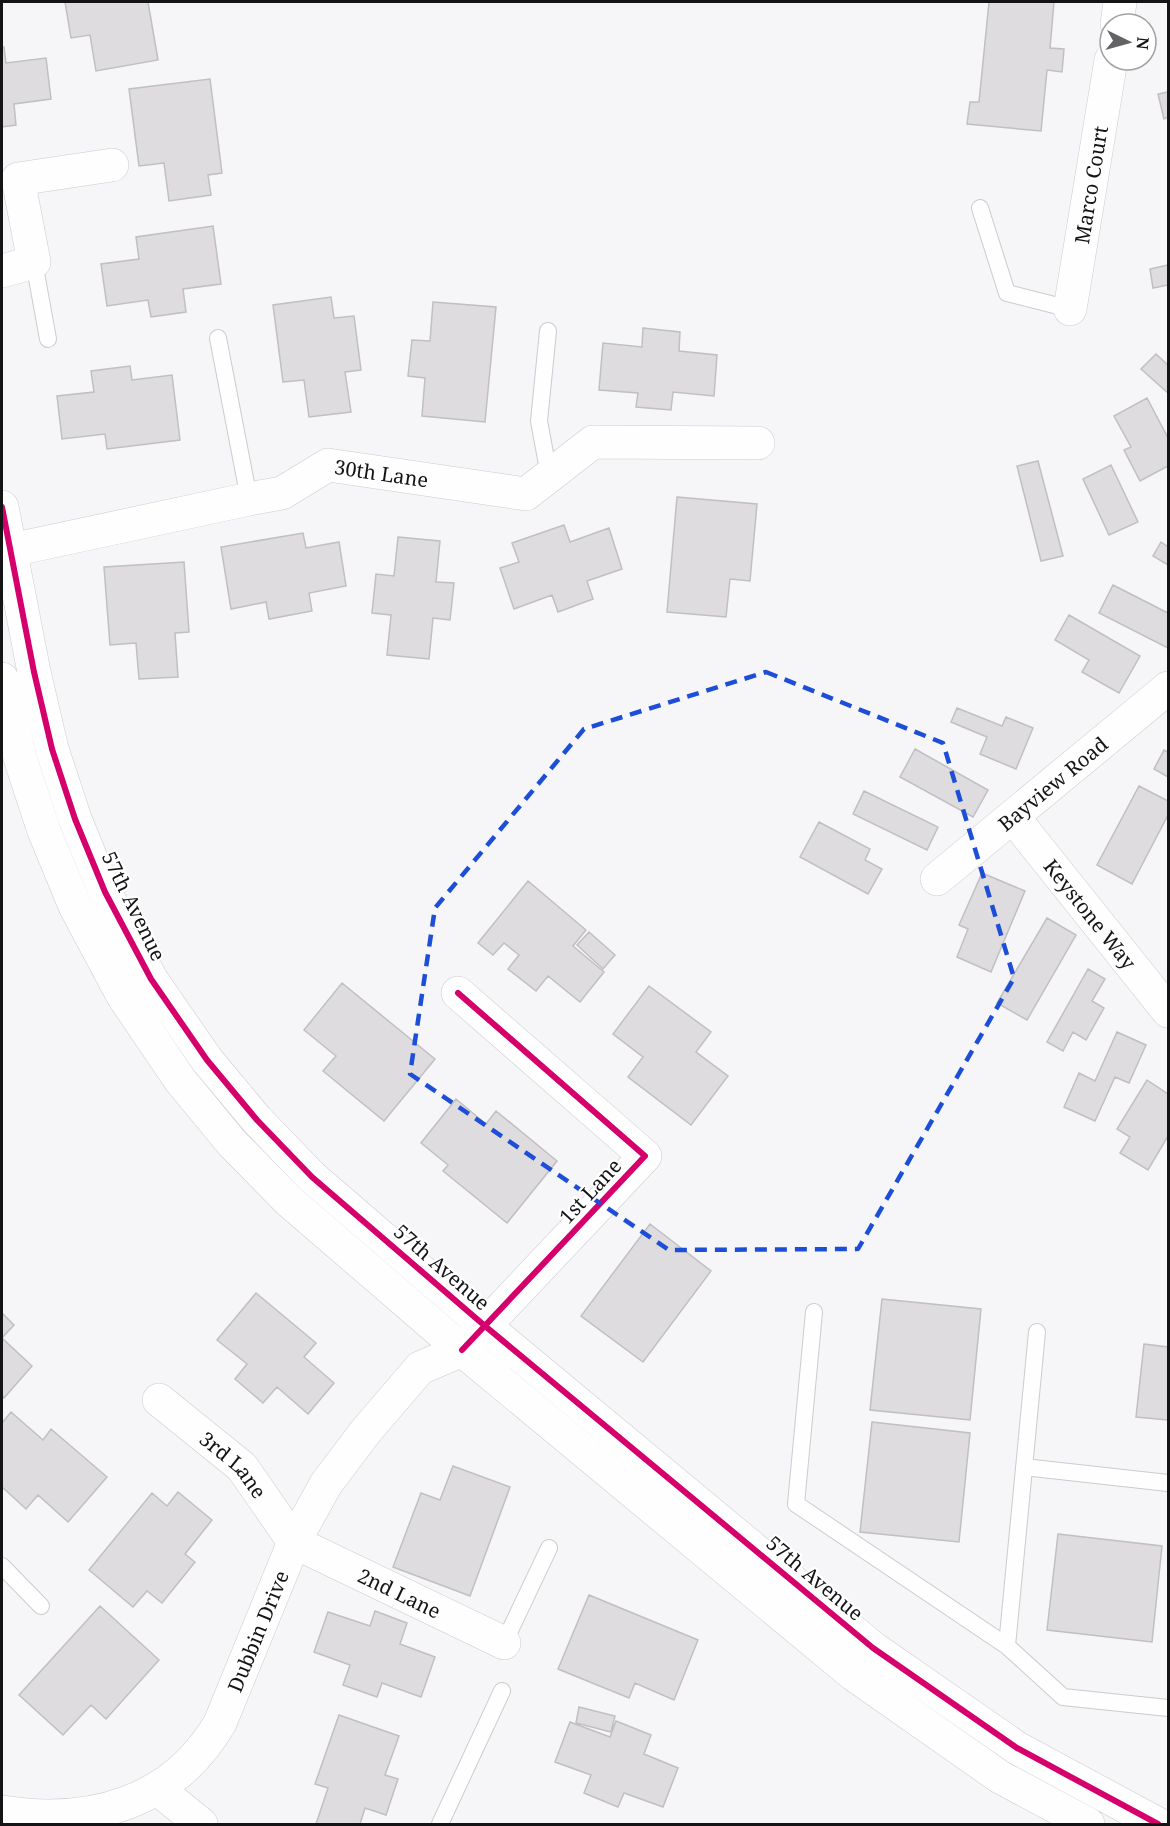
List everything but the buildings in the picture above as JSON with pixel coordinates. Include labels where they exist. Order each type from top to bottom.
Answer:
[{"type":"street","name":"Marco Court","points":[[1070,309],[1109,72]]},
{"type":"street","points":[[2,271],[34,262],[18,179],[112,165]]},
{"type":"street","name":"30th Lane","points":[[6,551],[282,493],[328,465],[526,494],[593,442],[758,443]]},
{"type":"street","name":"57th Avenue","points":[[2,507],[6,551],[52,749],[72,809],[105,892],[151,979],[207,1060],[257,1120],[312,1177],[485,1326],[873,1648],[1017,1748],[1158,1824]]},
{"type":"street","points":[[2,680],[20,758],[40,821],[75,906],[123,996],[180,1080],[232,1143],[289,1201],[462,1350],[853,1674],[1000,1777],[1088,1824]]},
{"type":"street","name":"Bayview Road","points":[[937,879],[1168,688]]},
{"type":"street","name":"Keystone Way","points":[[1013,817],[1168,1011]]},
{"type":"street","name":"1st Lane","points":[[458,993],[645,1156],[462,1350]]},
{"type":"street","name":"Dubbin Drive","points":[[2,1812],[35,1820],[57,1822],[113,1819],[159,1791],[195,1760],[220,1724],[294,1542],[326,1484],[366,1431],[420,1368],[462,1350]]},
{"type":"street","name":"3rd Lane","points":[[159,1401],[242,1467],[294,1542]]},
{"type":"street","name":"2nd Lane","points":[[294,1542],[504,1643]]},
{"type":"street","points":[[159,1791],[201,1824]]},
{"type":"lane","points":[[980,208],[1007,293],[1070,309]]},
{"type":"lane","points":[[34,262],[48,339]]},
{"type":"lane","points":[[548,331],[539,421],[549,475]]},
{"type":"lane","points":[[218,338],[249,499]]},
{"type":"lane","points":[[814,1312],[796,1504],[1006,1646],[1063,1697],[1168,1708]]},
{"type":"lane","points":[[1006,1646],[1037,1332]]},
{"type":"lane","points":[[1024,1467],[1168,1483]]},
{"type":"lane","points":[[504,1643],[549,1548]]},
{"type":"lane","points":[[2,1566],[41,1606]]},
{"type":"lane","points":[[440,1824],[502,1691]]},
{"type":"highlighted area","points":[[766,672],[943,743],[1014,978],[858,1249],[669,1250],[410,1074],[435,908],[584,729]]},
{"type":"cycle path","points":[[2,507],[34,672],[52,749],[75,819],[105,892],[151,979],[207,1060],[257,1120],[312,1177],[485,1326],[873,1648],[1017,1748],[1158,1824]]},
{"type":"cycle path","points":[[458,993],[645,1156],[462,1350]]}]
